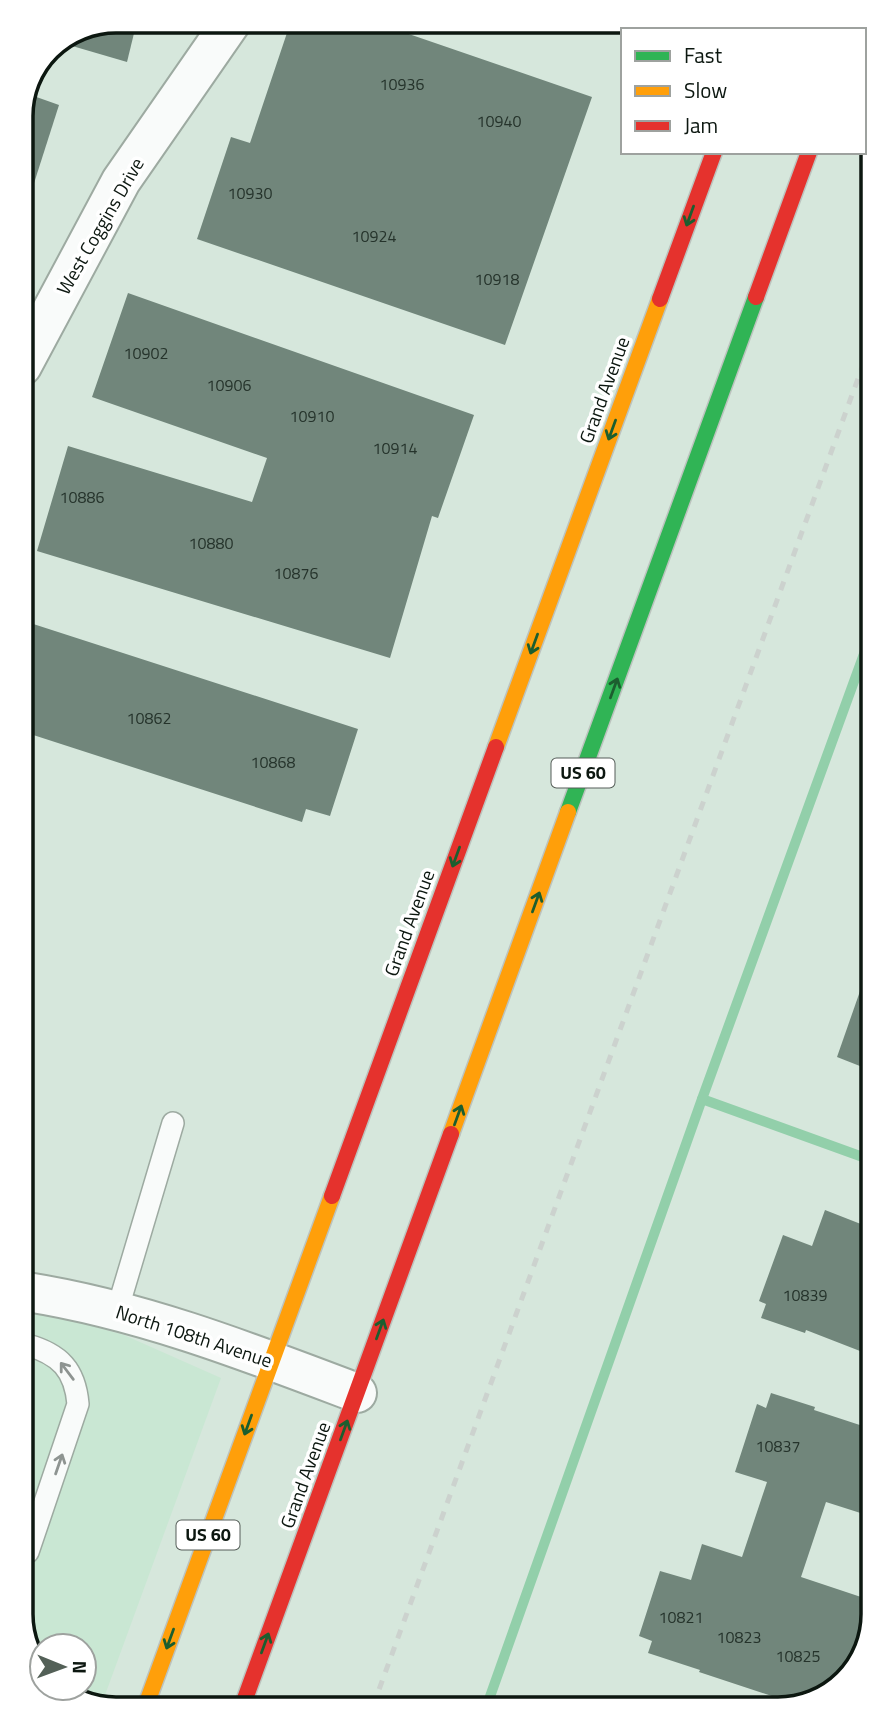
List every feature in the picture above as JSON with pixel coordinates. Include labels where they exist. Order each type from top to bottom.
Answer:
[{"type":"highway","name":"Grand Avenue","points":[[149,1697],[713,154]]},
{"type":"highway","name":"Grand Avenue","points":[[246,1697],[807,154]]},
{"type":"street","name":"West Coggins Drive","points":[[33,345],[121,181],[225,33]]},
{"type":"street","name":"North 108th Avenue","points":[[33,1293],[74,1300],[182,1329],[357,1393]]},
{"type":"lane","points":[[117,1311],[173,1123]]},
{"type":"lane","points":[[33,1347],[52,1355],[68,1369],[76,1384],[78,1404],[33,1537]]},
{"type":"shaded area","points":[[50,1314],[124,1335],[221,1378],[105,1696],[98,1694],[98,1632],[36,1632],[33,1614],[33,1315]]},
{"type":"building","points":[[134,33],[127,62],[72,46],[100,35]]},
{"type":"building","points":[[287,33],[406,33],[592,97],[505,345],[197,239],[231,137],[250,143]]},
{"type":"building","points":[[36,97],[59,105],[33,186],[33,111]]},
{"type":"building","points":[[128,293],[474,415],[438,518],[432,516],[390,658],[37,551],[68,446],[252,502],[267,458],[92,397]]},
{"type":"building","points":[[33,624],[358,729],[330,816],[306,809],[302,822],[33,735]]},
{"type":"building","points":[[861,988],[861,1066],[837,1057]]},
{"type":"building","points":[[825,1210],[861,1224],[860,1351],[806,1330],[805,1333],[761,1318],[766,1304],[759,1301],[783,1235],[812,1246]]},
{"type":"building","points":[[771,1393],[861,1425],[861,1513],[826,1502],[801,1577],[861,1597],[858,1635],[847,1660],[828,1680],[810,1690],[778,1697],[648,1653],[652,1641],[639,1636],[660,1571],[691,1580],[702,1544],[742,1557],[767,1482],[735,1472],[757,1404],[766,1408]]},
{"type":"waterway","points":[[490,1697],[702,1099],[861,662]]},
{"type":"waterway","points":[[702,1099],[861,1156]]},
{"type":"railway","points":[[376,1697],[861,370]]},
{"type":"traffic: fast","points":[[568,812],[756,297]]},
{"type":"traffic: slow","points":[[496,747],[660,299]]},
{"type":"traffic: slow","points":[[451,1134],[568,812]]},
{"type":"traffic: slow","points":[[149,1697],[332,1196]]},
{"type":"traffic: jam","points":[[660,299],[713,154]]},
{"type":"traffic: jam","points":[[756,297],[808,154]]},
{"type":"traffic: jam","points":[[332,1196],[496,747]]},
{"type":"traffic: jam","points":[[246,1697],[451,1134]]}]
